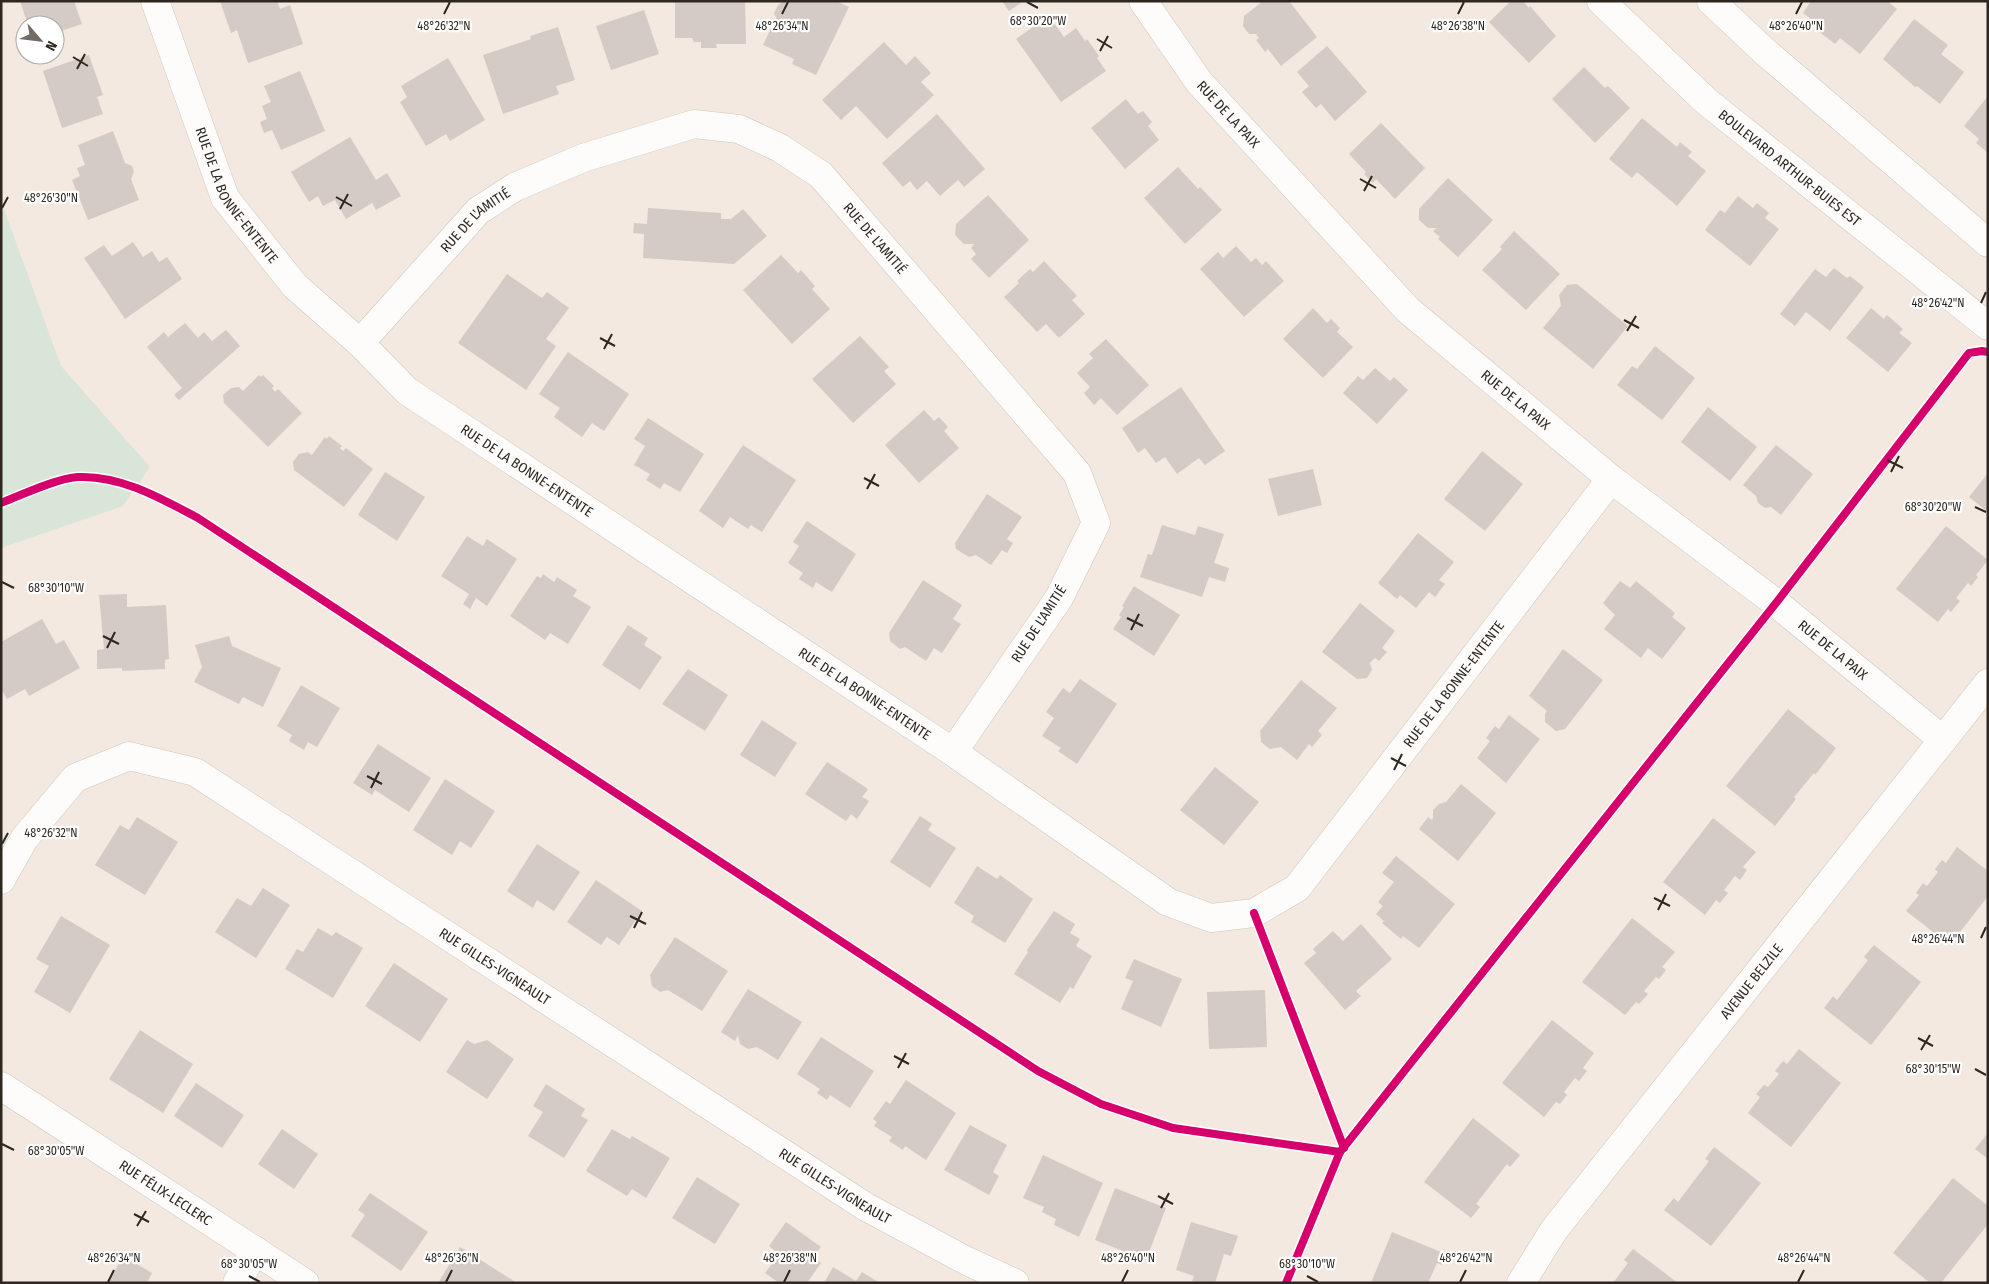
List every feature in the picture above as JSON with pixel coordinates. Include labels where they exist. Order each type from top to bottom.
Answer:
[{"type":"street","name":"RUE DE LA BONNE-ENTENTE","points":[[154,1],[225,198],[296,286],[360,343],[407,391],[953,752],[1168,902],[1211,918],[1254,913],[1297,888],[1611,480]]},
{"type":"street","name":"RUE DE LA PAIX","points":[[1143,1],[1199,82],[1408,310],[1611,480],[1776,604],[1943,740]]},
{"type":"street","name":"BOULEVARD ARTHUR-BUIES EST","points":[[1601,1],[1706,101],[1988,326]]},
{"type":"street","points":[[1711,1],[1763,50],[1988,244]]},
{"type":"street","name":"RUE DE L'AMITIÉ","points":[[360,343],[478,211],[515,187],[583,158],[694,124],[739,129],[780,148],[821,175],[1077,473],[1096,523],[1059,598],[953,752]]},
{"type":"street","name":"AVENUE BELZILE","points":[[1521,1283],[1554,1230],[1988,683]]},
{"type":"street","name":"RUE GILLES-VIGNEAULT","points":[[1,880],[24,840],[75,778],[129,756],[195,772],[866,1207],[967,1261],[1015,1283]]},
{"type":"street","name":"RUE FÉLIX-LECLERC","points":[[1,1086],[304,1283]]},
{"type":"street","points":[[236,1283],[255,1250]]},
{"type":"shaded area","points":[[1,201],[61,366],[150,467],[123,506],[1,548]]},
{"type":"building","points":[[20,1],[74,1],[82,24],[65,30],[65,15],[25,15]]},
{"type":"building","points":[[220,1],[277,1],[280,9],[290,5],[303,44],[248,63],[237,30],[231,33]]},
{"type":"building","points":[[675,1],[745,1],[746,44],[716,44],[717,48],[701,48],[701,42],[694,42],[692,38],[675,38]]},
{"type":"building","points":[[784,1],[836,1],[849,7],[816,75],[792,64],[794,59],[763,45],[776,18],[774,13],[778,5]]},
{"type":"building","points":[[1002,1],[1024,1],[1009,11]]},
{"type":"building","points":[[1263,1],[1289,1],[1317,37],[1281,66],[1268,49],[1265,52],[1256,40],[1259,38],[1256,34],[1249,34],[1243,26],[1244,16]]},
{"type":"building","points":[[1511,1],[1523,1],[1529,8],[1530,6],[1556,36],[1529,63],[1489,22]]},
{"type":"building","points":[[1811,1],[1887,1],[1897,9],[1860,54],[1840,38],[1835,44],[1817,30],[1820,26],[1803,13]]},
{"type":"building","points":[[644,10],[659,54],[611,70],[596,26]]},
{"type":"building","points":[[1049,16],[1064,37],[1076,28],[1085,41],[1087,39],[1099,56],[1097,58],[1106,71],[1061,102],[1016,39]]},
{"type":"building","points":[[1914,19],[1948,45],[1941,54],[1964,72],[1940,104],[1917,86],[1915,87],[1883,59]]},
{"type":"building","points":[[558,27],[575,80],[556,86],[559,94],[503,114],[483,55],[531,39],[530,36]]},
{"type":"building","points":[[884,42],[906,65],[915,56],[931,73],[921,82],[934,95],[887,139],[856,106],[841,120],[822,100]]},
{"type":"building","points":[[1327,46],[1367,92],[1335,121],[1321,104],[1316,108],[1302,92],[1309,86],[1297,72]]},
{"type":"building","points":[[89,55],[103,95],[97,97],[103,114],[62,128],[43,71],[65,65],[65,63]]},
{"type":"building","points":[[448,58],[485,120],[450,141],[446,134],[426,146],[400,102],[407,97],[401,86]]},
{"type":"building","points":[[1584,67],[1605,88],[1608,86],[1630,108],[1595,143],[1552,99]]},
{"type":"building","points":[[300,71],[325,131],[281,150],[272,130],[264,133],[260,122],[267,119],[262,106],[271,102],[264,86]]},
{"type":"building","points":[[1988,96],[1988,153],[1976,143],[1979,139],[1964,126]]},
{"type":"building","points":[[1126,99],[1138,114],[1143,111],[1152,122],[1148,126],[1159,140],[1125,169],[1091,128]]},
{"type":"building","points":[[937,114],[985,169],[964,187],[958,180],[940,196],[927,181],[917,190],[910,181],[903,187],[882,163]]},
{"type":"building","points":[[1642,118],[1677,147],[1680,142],[1692,152],[1688,156],[1706,171],[1677,206],[1637,172],[1632,178],[1609,159]]},
{"type":"building","points":[[1381,123],[1425,168],[1395,199],[1376,179],[1373,183],[1364,174],[1366,172],[1349,154]]},
{"type":"building","points":[[113,131],[125,163],[132,166],[134,172],[131,179],[139,200],[88,220],[72,180],[80,176],[77,168],[85,165],[78,145]]},
{"type":"building","points":[[350,137],[376,180],[387,173],[401,196],[376,210],[372,203],[346,219],[335,200],[323,206],[318,196],[309,202],[291,172]]},
{"type":"building","points":[[1178,167],[1198,189],[1200,187],[1222,210],[1185,244],[1144,198]]},
{"type":"building","points":[[1448,178],[1493,220],[1458,257],[1438,239],[1440,237],[1433,231],[1437,228],[1428,228],[1419,220],[1419,209]]},
{"type":"building","points":[[988,195],[1029,240],[989,278],[971,259],[976,254],[971,248],[974,244],[964,244],[955,235],[956,224]]},
{"type":"building","points":[[1738,196],[1753,208],[1757,203],[1769,213],[1765,218],[1779,229],[1750,266],[1705,230],[1720,210],[1725,213]]},
{"type":"building","points":[[648,208],[721,213],[721,219],[731,219],[743,209],[767,236],[734,264],[643,258],[644,234],[633,233],[634,223],[647,224]]},
{"type":"building","points":[[1514,231],[1560,274],[1526,310],[1482,270],[1502,249],[1500,247]]},
{"type":"building","points":[[133,242],[143,257],[152,251],[159,262],[167,257],[182,279],[125,319],[84,258],[104,245],[112,256]]},
{"type":"building","points":[[1236,246],[1251,262],[1256,258],[1262,265],[1266,261],[1284,281],[1244,317],[1200,269],[1218,252],[1223,258]]},
{"type":"building","points":[[781,255],[798,273],[801,270],[815,286],[812,289],[830,309],[792,344],[743,290]]},
{"type":"building","points":[[1044,261],[1077,296],[1072,300],[1085,314],[1059,338],[1046,324],[1037,332],[1004,297],[1030,269],[1033,272]]},
{"type":"building","points":[[1834,268],[1847,278],[1850,276],[1864,287],[1830,331],[1806,312],[1795,326],[1780,314],[1815,269],[1826,277]]},
{"type":"building","points":[[507,274],[542,298],[547,292],[569,308],[546,339],[556,346],[526,390],[458,343]]},
{"type":"building","points":[[1577,284],[1628,326],[1593,369],[1543,328],[1561,306],[1559,295],[1567,285]]},
{"type":"building","points":[[1313,308],[1327,323],[1331,319],[1340,328],[1337,332],[1353,347],[1323,378],[1283,339]]},
{"type":"building","points":[[1871,308],[1884,319],[1887,315],[1903,329],[1899,333],[1912,343],[1888,372],[1846,338]]},
{"type":"building","points":[[185,323],[198,338],[204,332],[212,341],[226,330],[240,346],[179,400],[174,395],[182,388],[147,347],[164,332],[168,337]]},
{"type":"building","points":[[860,336],[889,367],[884,371],[896,384],[853,423],[812,379]]},
{"type":"building","points":[[1106,339],[1149,385],[1117,415],[1101,398],[1094,405],[1084,393],[1090,387],[1077,373],[1093,358],[1089,354]]},
{"type":"building","points":[[1655,346],[1695,378],[1662,420],[1617,385],[1632,366],[1637,369]]},
{"type":"building","points":[[568,352],[629,394],[604,431],[592,423],[582,437],[554,417],[560,408],[539,394]]},
{"type":"building","points":[[1375,368],[1390,381],[1394,377],[1408,390],[1377,424],[1343,393],[1358,376],[1363,380]]},
{"type":"building","points":[[259,375],[261,377],[263,375],[274,386],[272,388],[275,392],[278,389],[302,413],[268,447],[224,403],[223,395],[231,388],[239,387],[243,391]]},
{"type":"building","points":[[1181,387],[1225,451],[1205,465],[1199,458],[1177,474],[1165,457],[1156,463],[1145,448],[1138,453],[1122,428]]},
{"type":"building","points":[[1708,407],[1757,447],[1730,481],[1681,442]]},
{"type":"building","points":[[924,410],[934,421],[939,417],[948,427],[944,431],[959,448],[919,483],[885,445]]},
{"type":"building","points":[[648,418],[704,454],[680,492],[664,483],[660,489],[646,480],[650,474],[634,465],[645,446],[634,439]]},
{"type":"building","points":[[329,436],[342,446],[340,448],[343,451],[346,448],[373,469],[344,507],[294,470],[293,462],[299,454],[308,452],[312,455],[325,437],[327,439]]},
{"type":"building","points":[[743,445],[796,480],[762,532],[751,525],[748,529],[730,517],[723,528],[699,511]]},
{"type":"building","points":[[1776,445],[1813,474],[1781,515],[1771,507],[1765,508],[1758,503],[1756,496],[1743,485]]},
{"type":"building","points":[[1482,451],[1523,484],[1485,531],[1444,499]]},
{"type":"building","points":[[1313,469],[1322,505],[1278,516],[1268,479]]},
{"type":"building","points":[[385,472],[425,497],[397,541],[358,515]]},
{"type":"building","points":[[1988,473],[1988,512],[1969,497]]},
{"type":"building","points":[[987,494],[1022,517],[1007,539],[1013,543],[1007,553],[1002,550],[991,565],[976,555],[969,557],[956,549],[955,543]]},
{"type":"building","points":[[807,521],[856,554],[832,592],[816,582],[813,588],[799,579],[803,573],[788,563],[799,546],[793,542]]},
{"type":"building","points":[[1162,525],[1195,535],[1198,526],[1224,534],[1214,563],[1229,568],[1225,582],[1209,577],[1202,597],[1140,577],[1148,554],[1152,555]]},
{"type":"building","points":[[1946,526],[1988,560],[1976,575],[1978,577],[1971,586],[1968,583],[1956,598],[1960,601],[1951,612],[1948,609],[1938,622],[1896,589]]},
{"type":"building","points":[[1418,533],[1454,562],[1439,580],[1445,584],[1435,597],[1429,592],[1416,608],[1400,595],[1397,599],[1378,583]]},
{"type":"building","points":[[467,536],[483,546],[487,539],[517,559],[487,606],[476,598],[470,609],[463,604],[469,594],[441,576]]},
{"type":"building","points":[[543,574],[554,582],[557,577],[577,590],[573,596],[591,607],[568,644],[550,633],[545,640],[510,616],[537,576],[541,578]]},
{"type":"building","points":[[923,580],[962,605],[953,619],[961,624],[942,653],[934,648],[926,661],[905,647],[900,649],[890,641],[889,633]]},
{"type":"building","points":[[1620,581],[1630,588],[1636,581],[1675,613],[1672,617],[1686,628],[1662,659],[1648,648],[1641,658],[1604,629],[1615,615],[1603,603]]},
{"type":"building","points":[[1134,586],[1180,615],[1154,656],[1113,629],[1121,617],[1119,615],[1124,607],[1122,606]]},
{"type":"building","points":[[127,594],[127,607],[166,605],[169,659],[165,660],[165,669],[122,671],[122,668],[97,669],[97,650],[104,649],[99,595]]},
{"type":"building","points":[[1360,603],[1395,631],[1382,648],[1387,652],[1379,661],[1375,658],[1370,663],[1372,670],[1367,678],[1357,679],[1322,652]]},
{"type":"building","points":[[42,619],[56,644],[64,640],[80,668],[29,696],[25,689],[7,699],[1,689],[1,648],[3,647],[1,642]]},
{"type":"building","points":[[628,625],[648,638],[644,645],[662,657],[640,690],[602,665]]},
{"type":"building","points":[[229,636],[232,646],[281,668],[263,707],[243,697],[239,704],[194,682],[202,667],[195,645]]},
{"type":"building","points":[[1563,649],[1603,680],[1565,729],[1556,731],[1545,722],[1547,711],[1529,696]]},
{"type":"building","points":[[688,669],[728,695],[705,731],[662,704]]},
{"type":"building","points":[[1080,679],[1117,704],[1077,764],[1058,751],[1061,748],[1042,736],[1054,718],[1046,712],[1063,688],[1070,693]]},
{"type":"building","points":[[1301,680],[1337,708],[1318,731],[1322,735],[1312,747],[1309,744],[1297,760],[1281,747],[1270,749],[1261,742],[1260,731]]},
{"type":"building","points":[[301,685],[340,708],[317,747],[308,742],[304,750],[289,741],[292,735],[277,726]]},
{"type":"building","points":[[1788,709],[1836,748],[1815,775],[1814,773],[1794,797],[1796,799],[1775,826],[1726,786]]},
{"type":"building","points":[[1509,715],[1540,739],[1506,783],[1477,758],[1490,741],[1486,738],[1495,726],[1499,729]]},
{"type":"building","points":[[762,720],[797,743],[775,777],[740,755]]},
{"type":"building","points":[[378,744],[431,778],[409,812],[375,790],[372,795],[353,783]]},
{"type":"building","points":[[827,762],[868,789],[862,797],[869,801],[857,819],[851,814],[846,821],[805,794]]},
{"type":"building","points":[[1215,767],[1259,802],[1224,845],[1180,810]]},
{"type":"building","points":[[445,779],[495,811],[471,848],[460,841],[452,855],[413,830]]},
{"type":"building","points":[[1461,784],[1496,813],[1458,861],[1419,829],[1428,817],[1432,820],[1433,810],[1439,804],[1446,802]]},
{"type":"building","points":[[920,816],[932,824],[928,830],[956,848],[930,888],[890,862]]},
{"type":"building","points":[[137,817],[178,842],[145,895],[95,865],[120,825],[129,830]]},
{"type":"building","points":[[1713,818],[1756,852],[1743,867],[1747,870],[1740,880],[1735,876],[1724,890],[1728,893],[1720,903],[1716,900],[1705,915],[1663,882]]},
{"type":"building","points":[[537,844],[580,872],[554,911],[537,900],[533,908],[507,891]]},
{"type":"building","points":[[1957,847],[1988,871],[1988,896],[1950,945],[1906,911],[1919,895],[1916,893],[1923,883],[1927,886],[1938,872],[1935,869],[1942,860],[1946,863]]},
{"type":"building","points":[[1396,856],[1455,904],[1419,948],[1403,936],[1401,939],[1382,923],[1384,921],[1376,914],[1383,906],[1378,902],[1394,882],[1382,873]]},
{"type":"building","points":[[977,866],[997,879],[1000,875],[1033,899],[1005,943],[971,922],[974,916],[954,903]]},
{"type":"building","points":[[596,880],[642,911],[619,945],[607,937],[601,945],[567,922]]},
{"type":"building","points":[[263,888],[290,905],[256,958],[215,932],[237,898],[251,906]]},
{"type":"building","points":[[1054,911],[1075,924],[1070,933],[1080,939],[1076,946],[1092,956],[1073,989],[1070,987],[1060,1003],[1014,974],[1028,952],[1027,950]]},
{"type":"building","points":[[61,916],[110,945],[70,1013],[34,992],[49,966],[36,959]]},
{"type":"building","points":[[1632,918],[1675,952],[1662,967],[1666,970],[1659,979],[1656,977],[1644,991],[1648,994],[1639,1004],[1636,1002],[1625,1015],[1582,982]]},
{"type":"building","points":[[1361,924],[1392,959],[1356,991],[1361,996],[1345,1010],[1304,963],[1316,953],[1313,949],[1333,931],[1343,941]]},
{"type":"building","points":[[318,928],[332,936],[336,932],[363,948],[333,998],[285,969],[297,949],[303,952]]},
{"type":"building","points":[[675,937],[728,971],[702,1011],[668,990],[660,992],[652,986],[650,975]]},
{"type":"building","points":[[1874,945],[1921,982],[1871,1045],[1824,1008],[1833,996],[1837,1000],[1868,960],[1864,957]]},
{"type":"building","points":[[1134,959],[1182,979],[1161,1027],[1121,1009],[1133,981],[1125,978]]},
{"type":"building","points":[[394,963],[448,999],[420,1042],[365,1006]]},
{"type":"building","points":[[748,989],[802,1022],[778,1060],[757,1047],[748,1049],[740,1044],[738,1035],[735,1041],[721,1032]]},
{"type":"building","points":[[1265,990],[1267,1047],[1209,1049],[1207,992]]},
{"type":"building","points":[[1552,1020],[1594,1053],[1583,1068],[1587,1071],[1579,1081],[1575,1078],[1564,1092],[1567,1095],[1560,1104],[1556,1102],[1544,1117],[1502,1083]]},
{"type":"building","points":[[140,1030],[193,1064],[163,1113],[109,1079]]},
{"type":"building","points":[[821,1037],[874,1071],[850,1108],[830,1095],[827,1100],[817,1093],[820,1089],[797,1074]]},
{"type":"building","points":[[467,1040],[474,1044],[487,1040],[514,1059],[487,1099],[446,1072]]},
{"type":"building","points":[[1799,1049],[1841,1083],[1791,1147],[1748,1113],[1760,1097],[1756,1094],[1764,1085],[1768,1087],[1779,1074],[1775,1071],[1783,1061],[1787,1064]]},
{"type":"building","points":[[906,1080],[956,1113],[926,1160],[905,1146],[903,1150],[889,1141],[892,1137],[874,1126],[877,1122],[873,1119],[886,1101],[890,1104]]},
{"type":"building","points":[[196,1083],[244,1115],[222,1148],[174,1116]]},
{"type":"building","points":[[546,1084],[585,1109],[581,1116],[588,1120],[564,1158],[528,1136],[543,1112],[533,1106]]},
{"type":"building","points":[[1473,1118],[1520,1155],[1510,1167],[1507,1164],[1476,1204],[1480,1207],[1471,1218],[1424,1182]]},
{"type":"building","points":[[970,1125],[1007,1145],[993,1172],[999,1176],[989,1195],[944,1170]]},
{"type":"building","points":[[282,1129],[318,1154],[294,1189],[258,1164]]},
{"type":"building","points":[[612,1129],[630,1139],[632,1136],[670,1158],[646,1198],[632,1189],[627,1196],[586,1171]]},
{"type":"building","points":[[1988,1133],[1988,1159],[1975,1149]]},
{"type":"building","points":[[1714,1147],[1761,1183],[1711,1246],[1664,1210],[1674,1198],[1678,1202],[1709,1161],[1705,1159]]},
{"type":"building","points":[[1043,1155],[1103,1183],[1079,1237],[1054,1225],[1056,1219],[1042,1212],[1044,1207],[1023,1198]]},
{"type":"building","points":[[697,1177],[740,1204],[715,1244],[672,1218]]},
{"type":"building","points":[[1953,1178],[1988,1206],[1988,1224],[1941,1283],[1930,1283],[1893,1253]]},
{"type":"building","points":[[1115,1188],[1166,1208],[1146,1260],[1095,1240]]},
{"type":"building","points":[[370,1193],[428,1232],[401,1271],[351,1236],[365,1215],[358,1210]]},
{"type":"building","points":[[786,1222],[821,1247],[813,1257],[821,1263],[807,1283],[779,1283],[765,1273],[779,1254],[769,1246]]},
{"type":"building","points":[[1191,1222],[1238,1236],[1231,1256],[1224,1254],[1215,1283],[1192,1281],[1194,1276],[1176,1270]]},
{"type":"building","points":[[1392,1232],[1446,1254],[1442,1265],[1437,1263],[1428,1283],[1371,1283]]},
{"type":"building","points":[[460,1247],[514,1281],[513,1283],[438,1283]]},
{"type":"building","points":[[1633,1249],[1678,1283],[1613,1283],[1628,1263],[1624,1260]]},
{"type":"building","points":[[123,1256],[152,1273],[147,1283],[108,1283]]},
{"type":"building","points":[[833,1267],[856,1281],[862,1272],[880,1283],[824,1283]]},
{"type":"cycle path","points":[[1286,1283],[1340,1152],[1776,603],[1969,353],[1988,352]]},
{"type":"cycle path","points":[[1,503],[50,484],[78,477],[110,480],[156,496],[198,518],[1038,1071],[1101,1104],[1173,1128],[1340,1152]]},
{"type":"cycle path","points":[[1254,913],[1344,1148]]}]
